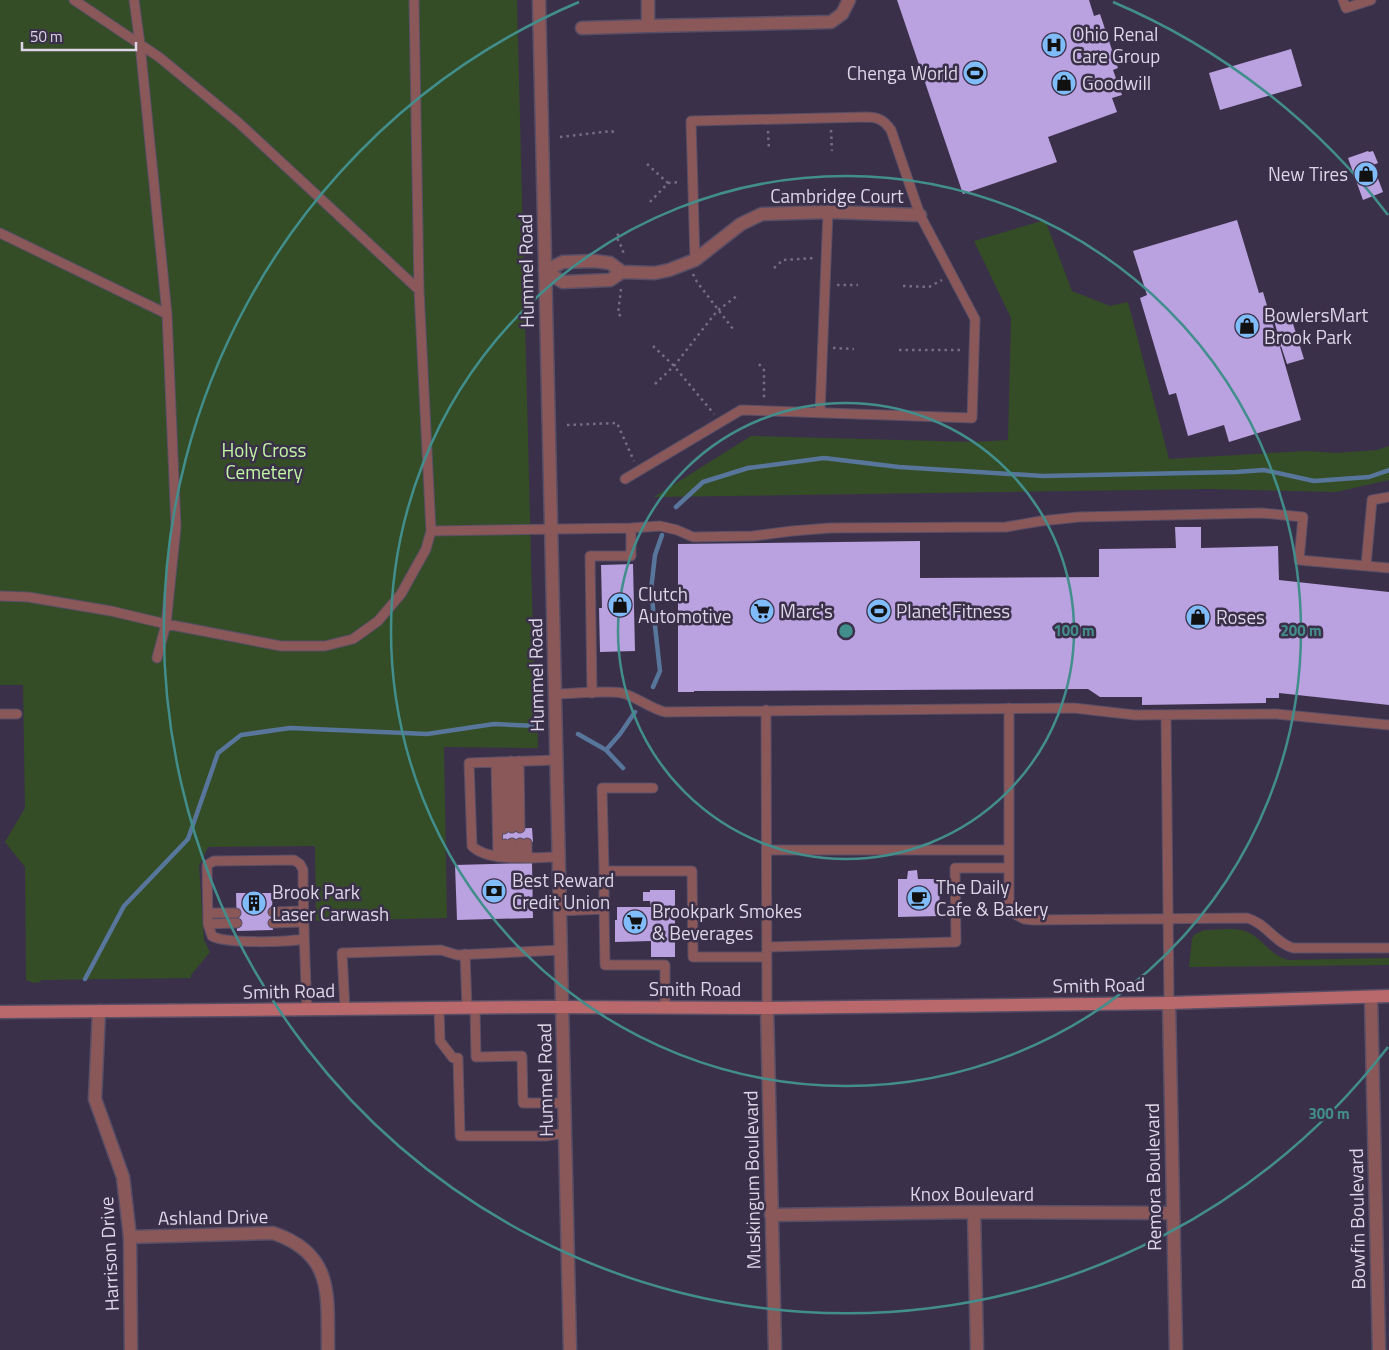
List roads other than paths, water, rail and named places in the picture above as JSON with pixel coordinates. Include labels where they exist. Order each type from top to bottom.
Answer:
[{"type":"main road","name":"Smith Road","points":[[0,1012],[562,1007],[767,1008],[1169,1003],[1389,996]]},
{"type":"street","name":"Hummel Road","points":[[539,0],[570,1350]]},
{"type":"street","points":[[648,0],[648,26]]},
{"type":"street","points":[[582,28],[831,22],[842,14],[849,0]]},
{"type":"street","name":"Cambridge Court","points":[[545,272],[563,262],[594,261],[610,263],[622,272],[654,273],[669,270],[695,260],[731,231],[752,217],[762,214],[778,212],[828,212],[920,215]]},
{"type":"street","name":"Cambridge Court","points":[[545,272],[563,282],[610,280],[622,272]]},
{"type":"street","name":"Bowfin Boulevard","points":[[1370,996],[1379,1350]]},
{"type":"street","name":"Remora Boulevard","points":[[1169,1003],[1176,1350]]},
{"type":"street","name":"Muskingum Boulevard","points":[[767,1008],[775,1350]]},
{"type":"street","name":"Harrison Drive","points":[[99,1012],[95,1099],[123,1178],[130,1237],[131,1350]]},
{"type":"street","points":[[974,1212],[978,1350]]},
{"type":"street","name":"Knox Boulevard","points":[[771,1215],[974,1212],[1172,1213]]},
{"type":"street","name":"Ashland Drive","points":[[130,1237],[273,1233],[291,1239],[306,1251],[320,1269],[327,1290],[328,1350]]},
{"type":"lane","points":[[74,0],[159,57],[239,123],[419,290]]},
{"type":"lane","points":[[134,0],[167,314],[176,526],[166,624],[157,658]]},
{"type":"lane","points":[[0,596],[28,597],[111,611],[166,624],[281,646],[325,646],[353,640],[378,621],[401,594],[426,549],[431,531],[419,290],[414,0]]},
{"type":"lane","points":[[1343,0],[1346,8],[1371,0]]},
{"type":"lane","points":[[625,479],[741,410],[972,418],[975,319],[920,215],[891,130],[882,120],[875,117],[866,117],[691,121],[695,260]]},
{"type":"lane","points":[[820,412],[828,212]]},
{"type":"lane","points":[[0,233],[167,314]]},
{"type":"lane","points":[[1366,565],[1372,500],[1389,497]]},
{"type":"lane","points":[[431,531],[551,530],[660,526],[677,530],[693,537],[754,536],[830,528],[1006,527],[1080,517],[1262,514],[1303,517],[1299,560],[1389,568]]},
{"type":"lane","points":[[592,693],[590,556],[631,556],[631,528]]},
{"type":"lane","points":[[555,694],[623,694],[665,712],[1074,708],[1135,715],[1276,714],[1389,725]]},
{"type":"lane","points":[[1010,708],[1009,911],[1033,920],[1247,918],[1260,923],[1281,943],[1293,948],[1389,948]]},
{"type":"lane","points":[[766,710],[767,1008]]},
{"type":"lane","points":[[0,714],[17,714]]},
{"type":"lane","points":[[1166,715],[1169,1003]]},
{"type":"lane","points":[[556,760],[470,763],[472,846],[478,852],[513,857],[558,857]]},
{"type":"lane","points":[[511,761],[516,828],[511,761]]},
{"type":"lane","points":[[511,761],[513,857]]},
{"type":"lane","points":[[653,788],[602,788],[605,965],[665,965],[666,1008]]},
{"type":"lane","points":[[513,857],[516,843],[513,857]]},
{"type":"lane","points":[[767,850],[1009,850]]},
{"type":"lane","points":[[304,939],[286,941],[224,940],[212,936],[208,924],[207,865],[214,862],[294,860],[300,864],[303,870],[307,1009]]},
{"type":"lane","points":[[767,947],[956,942],[955,868],[1009,868]]},
{"type":"lane","points":[[604,871],[692,871],[693,958],[767,957]]},
{"type":"lane","points":[[560,911],[604,909]]},
{"type":"lane","points":[[273,912],[303,911]]},
{"type":"lane","points":[[208,913],[236,912]]},
{"type":"lane","points":[[273,923],[303,922]]},
{"type":"lane","points":[[208,924],[236,923]]},
{"type":"lane","points":[[345,1009],[342,953],[441,950],[456,955],[561,950]]},
{"type":"lane","points":[[465,954],[476,1057]]},
{"type":"lane","points":[[439,1008],[440,1040],[453,1058],[522,1056],[523,1104],[564,1103]]},
{"type":"lane","points":[[458,1058],[460,1136],[546,1136],[565,1133]]},
{"type":"waterway","points":[[676,507],[703,482],[748,468],[824,458],[899,467],[1043,476],[1264,470],[1314,481],[1369,477],[1389,470]]},
{"type":"waterway","points":[[653,687],[660,671],[651,590],[655,555],[662,535]]},
{"type":"waterway","points":[[578,734],[606,750],[635,712]]},
{"type":"waterway","points":[[85,979],[124,906],[188,839],[218,753],[241,735],[290,728],[427,734],[494,724],[538,726]]},
{"type":"waterway","points":[[606,750],[623,768]]},
{"type":"place","name":"Ohio Renal Care Group","points":[[1054,45]]},
{"type":"place","name":"Chenga World","points":[[975,73]]},
{"type":"place","name":"Goodwill","points":[[1064,83]]},
{"type":"place","name":"New Tires","points":[[1366,174]]},
{"type":"place","name":"BowlersMart Brook Park","points":[[1247,326]]},
{"type":"place","name":"Clutch Automotive","points":[[620,605]]},
{"type":"place","name":"Marc's","points":[[762,611]]},
{"type":"place","name":"Planet Fitness","points":[[879,611]]},
{"type":"place","name":"Roses","points":[[1198,617]]},
{"type":"place","name":"Best Reward Credit Union","points":[[494,891]]},
{"type":"place","name":"The Daily Cafe & Bakery","points":[[919,898]]},
{"type":"place","name":"Brook Park Laser Carwash","points":[[254,903]]},
{"type":"place","name":"Brookpark Smokes & Beverages","points":[[635,922]]},
{"type":"park label","name":"Holy Cross Cemetery","points":[[264,461]]}]
